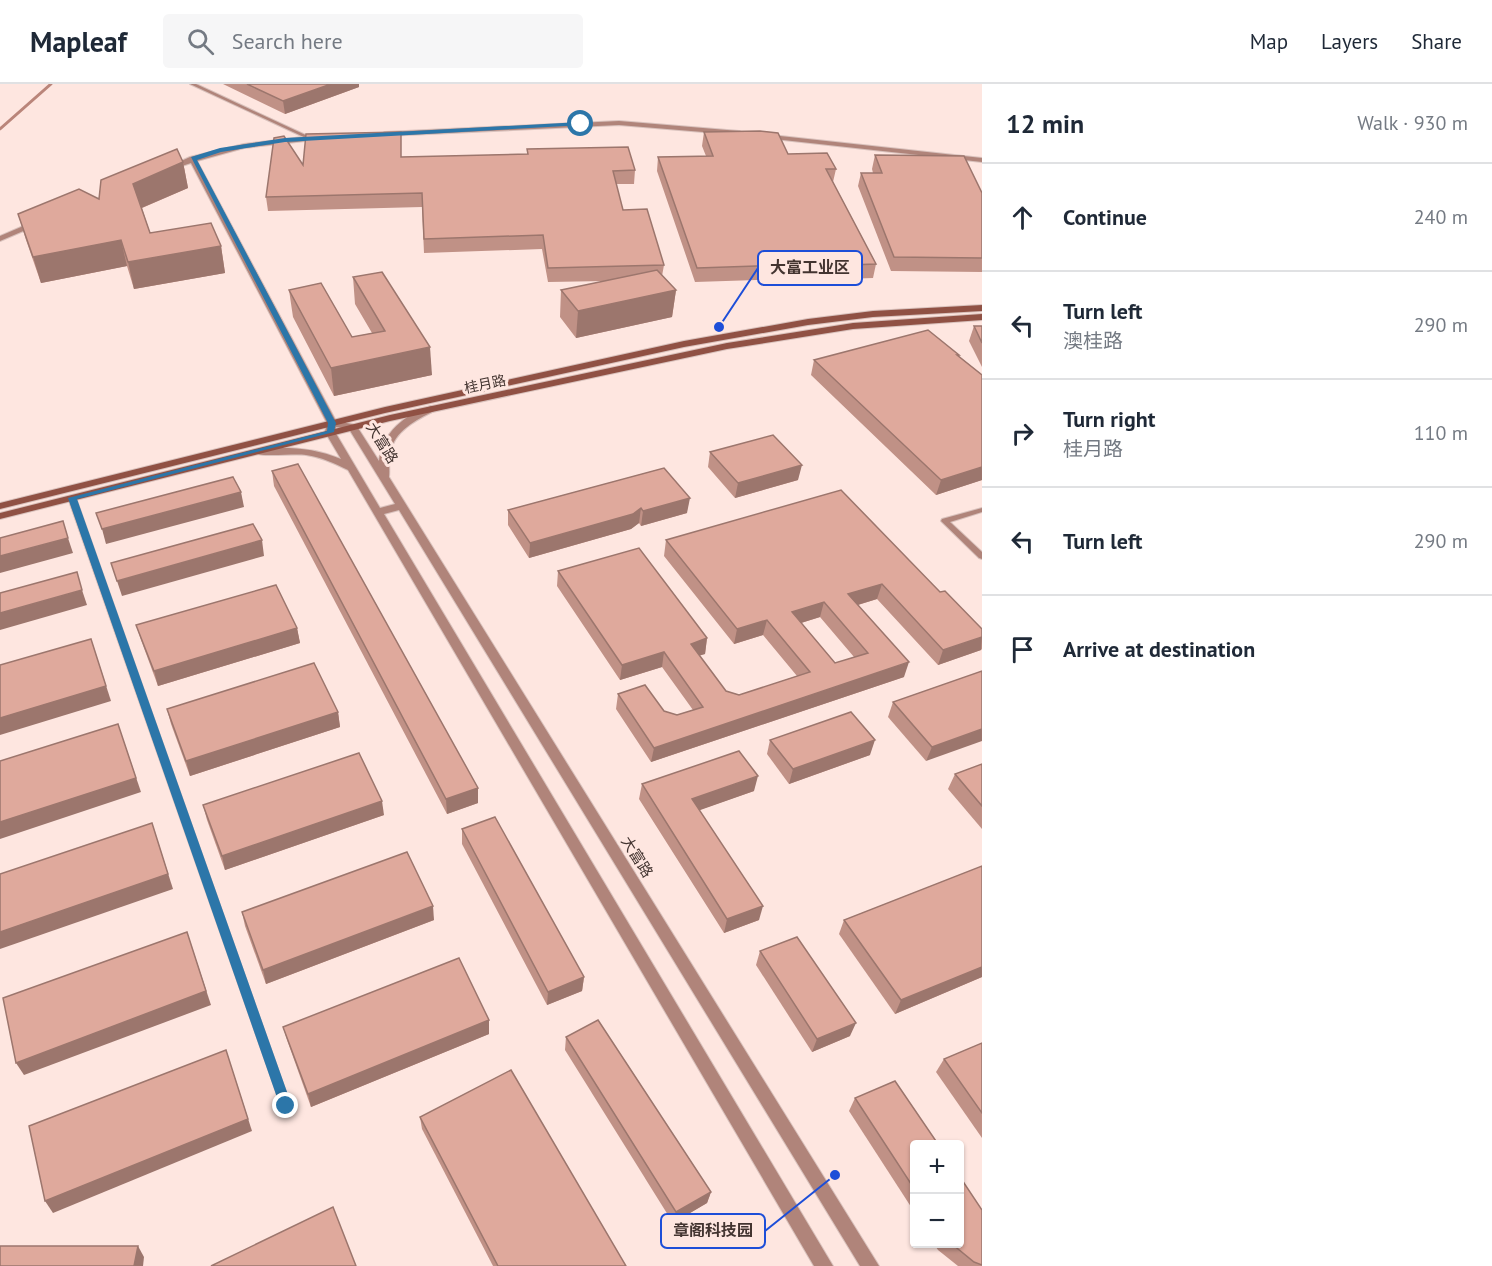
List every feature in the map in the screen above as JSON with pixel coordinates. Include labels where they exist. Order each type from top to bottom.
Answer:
[{"type":"main road","name":"桂月路","points":[[0,506],[749,331],[873,314],[982,308]]},
{"type":"main road","name":"桂月路","points":[[353,427],[789,334],[909,320],[982,317]]},
{"type":"main road","name":"桂月路","points":[[0,516],[248,453],[331,428]]},
{"type":"street","points":[[381,134],[619,123],[982,160]]},
{"type":"street","points":[[161,172],[220,150],[254,143],[334,137]]},
{"type":"street","points":[[193,159],[352,468],[824,1266]]},
{"type":"street","points":[[0,239],[43,221]]},
{"type":"street","points":[[385,480],[384,451],[389,440],[411,418],[430,409]]},
{"type":"street","name":"大富路","points":[[331,428],[353,427],[870,1266]]},
{"type":"street","points":[[248,453],[279,450],[308,452],[338,460],[352,468]]},
{"type":"street","points":[[378,512],[402,506]]},
{"type":"lane","points":[[192,84],[310,138]]},
{"type":"lane","points":[[72,498],[286,1106]]},
{"type":"lane","points":[[982,510],[945,521],[982,556]]},
{"type":"building","points":[[247,84],[331,84],[283,101]]},
{"type":"building","points":[[401,132],[401,157],[528,154],[527,149],[628,147],[635,170],[613,171],[623,210],[647,209],[664,265],[548,268],[543,235],[424,239],[422,193],[266,197],[274,138],[284,136],[303,165],[306,134]]},
{"type":"building","points":[[704,132],[778,133],[788,154],[827,153],[836,169],[826,169],[876,264],[697,268],[658,157],[713,156]]},
{"type":"building","points":[[177,149],[183,162],[133,184],[150,233],[211,223],[221,246],[128,262],[121,240],[33,257],[18,214],[79,189],[99,199],[101,180]]},
{"type":"building","points":[[875,155],[964,156],[982,193],[982,258],[894,257],[861,173],[882,173]]},
{"type":"building","points":[[657,270],[676,290],[578,311],[561,290]]},
{"type":"building","points":[[382,272],[430,347],[331,368],[289,290],[321,283],[352,337],[385,331],[353,277]]},
{"type":"building","points":[[974,326],[982,326],[982,343]]},
{"type":"building","points":[[928,330],[982,375],[982,467],[941,480],[814,360]]},
{"type":"building","points":[[773,435],[802,465],[738,483],[710,452]]},
{"type":"building","points":[[298,464],[478,788],[446,799],[272,471]]},
{"type":"building","points":[[664,468],[690,498],[643,511],[641,508],[633,514],[530,543],[508,510]]},
{"type":"building","points":[[233,477],[241,492],[102,529],[96,513]]},
{"type":"building","points":[[841,490],[940,592],[945,591],[982,629],[982,637],[943,650],[882,584],[848,594],[909,662],[654,748],[618,694],[645,685],[664,711],[677,715],[703,707],[664,652],[622,665],[558,571],[639,548],[707,638],[691,644],[726,691],[739,695],[810,672],[767,620],[737,629],[666,540]],"holes":[[[824,602],[868,653],[835,663],[792,612]]]},
{"type":"building","points":[[63,521],[68,538],[0,556],[0,538]]},
{"type":"building","points":[[253,524],[262,540],[117,581],[111,563]]},
{"type":"building","points":[[77,572],[82,590],[0,613],[0,593]]},
{"type":"building","points":[[276,585],[297,628],[154,671],[136,625]]},
{"type":"building","points":[[91,639],[106,686],[0,718],[0,665]]},
{"type":"building","points":[[314,663],[338,712],[186,761],[167,709]]},
{"type":"building","points":[[982,671],[982,729],[932,747],[893,702]]},
{"type":"building","points":[[851,712],[875,740],[793,769],[770,740]]},
{"type":"building","points":[[118,724],[136,778],[0,822],[0,761]]},
{"type":"building","points":[[739,751],[758,776],[692,799],[763,906],[727,919],[642,784]]},
{"type":"building","points":[[359,753],[382,801],[222,856],[203,805]]},
{"type":"building","points":[[982,764],[982,806],[955,774]]},
{"type":"building","points":[[495,817],[584,977],[548,992],[462,829]]},
{"type":"building","points":[[152,823],[168,874],[0,932],[0,874]]},
{"type":"building","points":[[407,852],[433,906],[263,970],[242,912]]},
{"type":"building","points":[[982,866],[982,967],[901,1000],[844,920]]},
{"type":"building","points":[[187,932],[206,991],[16,1063],[3,998]]},
{"type":"building","points":[[797,937],[856,1023],[817,1039],[760,951]]},
{"type":"building","points":[[459,958],[489,1020],[308,1094],[283,1027]]},
{"type":"building","points":[[598,1020],[711,1192],[676,1212],[566,1037]]},
{"type":"building","points":[[982,1043],[982,1113],[944,1059]]},
{"type":"building","points":[[226,1050],[248,1119],[45,1201],[29,1126]]},
{"type":"building","points":[[511,1070],[626,1266],[498,1266],[420,1117]]},
{"type":"building","points":[[895,1081],[935,1140],[910,1140],[910,1182],[855,1098]]},
{"type":"building","points":[[964,1183],[982,1210],[982,1265],[974,1262],[957,1248],[964,1248]]},
{"type":"building","points":[[333,1207],[356,1266],[211,1266]]},
{"type":"building","points":[[0,1246],[138,1246],[134,1266],[0,1266]]},
{"type":"waterway","points":[[0,129],[51,84]]},
{"type":"place","name":"大富工业区","points":[[719,327]]},
{"type":"place","name":"章阁科技园","points":[[835,1175]]},
{"type":"route","points":[[286,1106],[72,498],[330,432],[332,423],[193,159],[220,150],[285,140],[581,124]]}]
